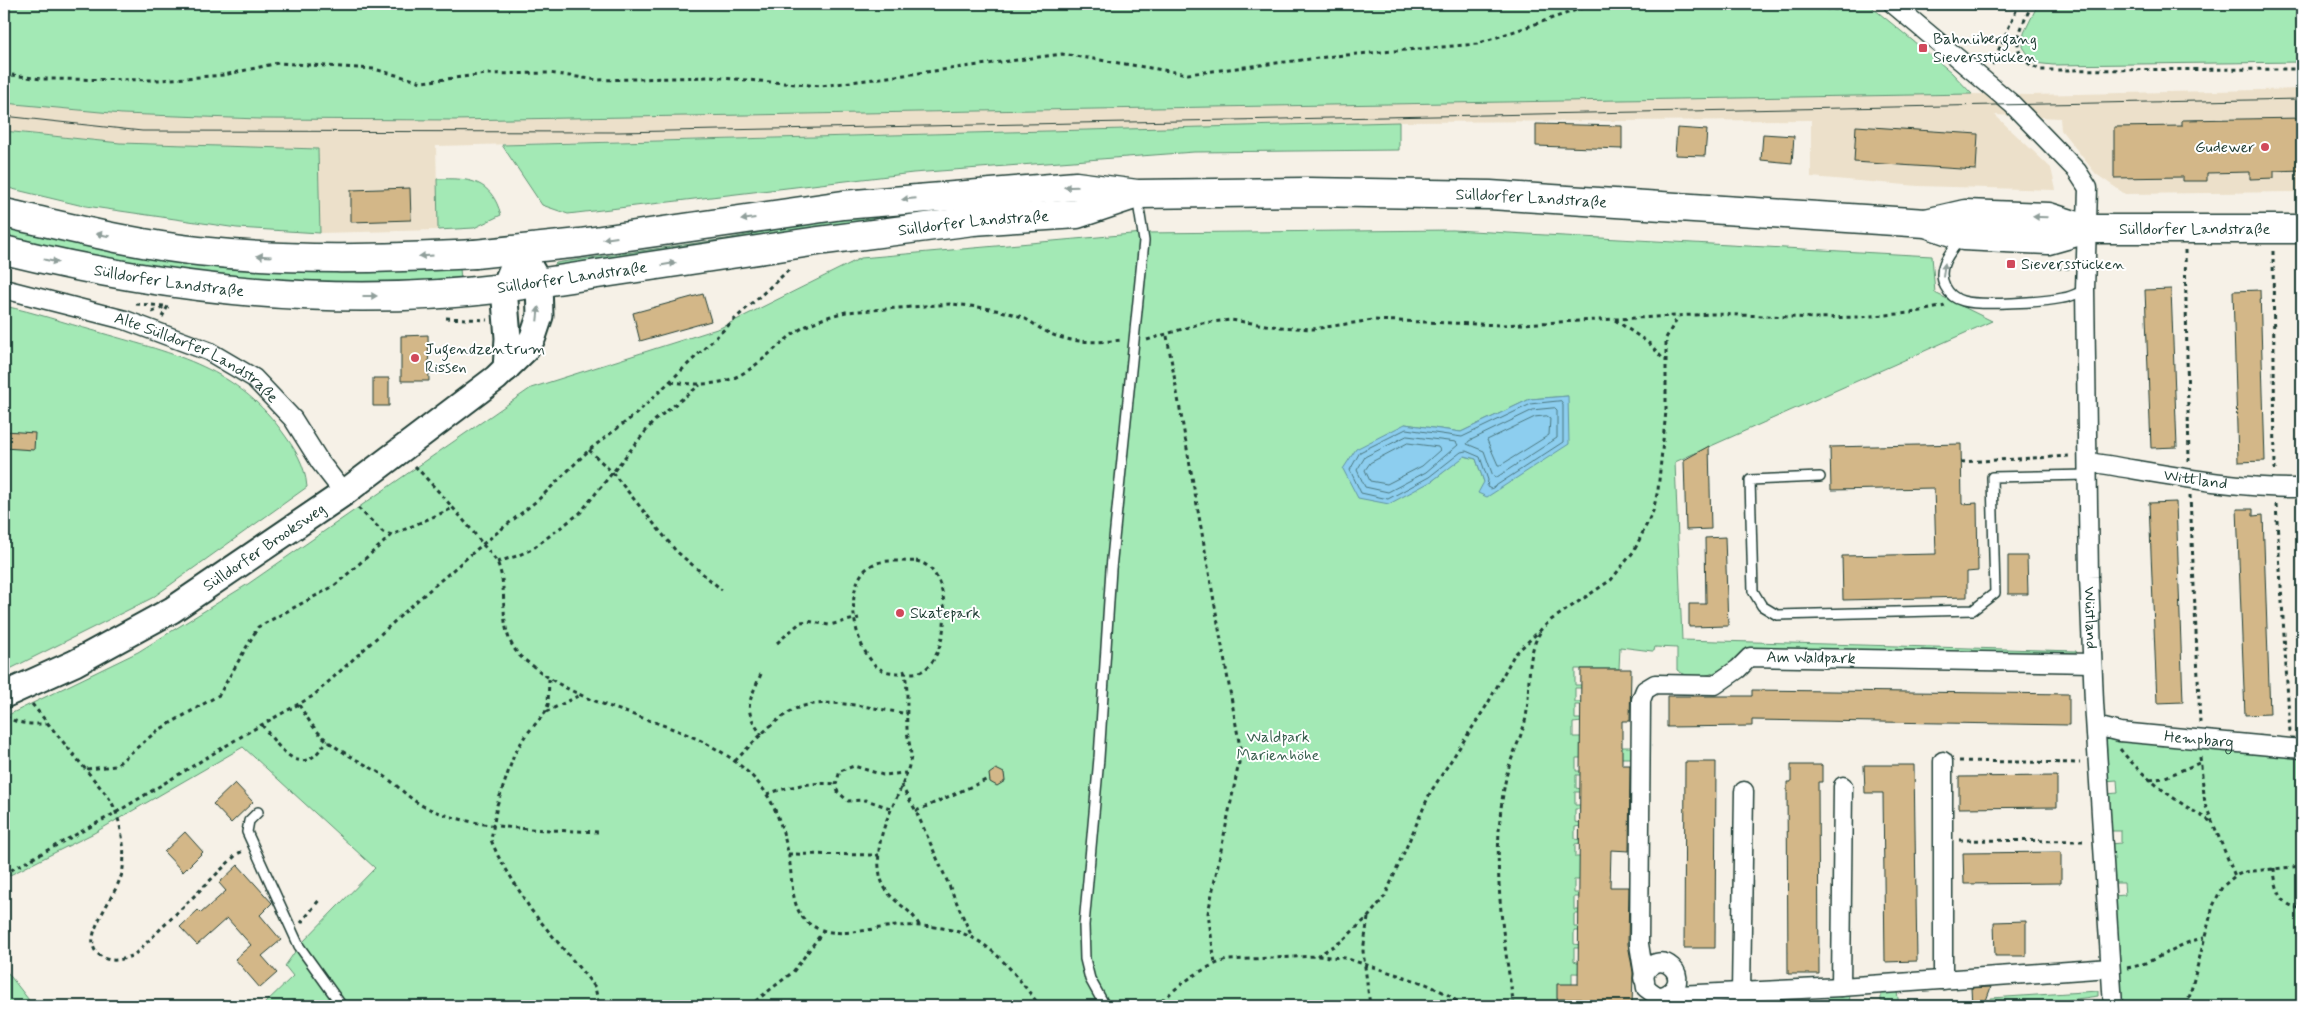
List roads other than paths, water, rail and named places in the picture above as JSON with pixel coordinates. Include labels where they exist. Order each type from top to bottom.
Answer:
[{"type":"main road","name":"Sülldorfer Landstraße","points":[[4,213],[106,236],[196,251],[333,259],[475,254],[520,250],[843,205],[1076,186],[1137,194],[1307,192],[1490,195],[1926,223],[1963,236],[2048,240],[2087,229],[2302,229]]},
{"type":"main road","name":"Sülldorfer Landstraße","points":[[4,250],[139,279],[258,293],[382,296],[458,293],[539,283],[818,241],[973,221],[1077,214],[1137,194]]},
{"type":"main road","name":"Sülldorfer Landstraße","points":[[1926,223],[1965,214],[2049,217],[2087,229]]},
{"type":"main road","name":"Sülldorfer Brooksweg","points":[[11,691],[75,663],[172,610],[349,499],[400,451],[506,369],[525,350],[533,337],[540,316],[539,283],[520,250]]},
{"type":"main road","points":[[506,369],[508,338],[504,288],[520,250]]},
{"type":"street","points":[[1903,7],[2012,104],[2077,171],[2088,188],[2087,229]]},
{"type":"street","name":"Wüstland","points":[[2087,229],[2085,290],[2092,662],[2113,1006]]},
{"type":"street","name":"Alte Sülldorfer Landstraße","points":[[4,289],[125,320],[208,350],[254,378],[293,419],[320,462],[349,499]]},
{"type":"street","name":"Wittland","points":[[2089,464],[2276,488],[2302,488]]},
{"type":"street","name":"Am Waldpark","points":[[1648,971],[1639,944],[1641,700],[1645,690],[1655,684],[1715,684],[1738,669],[1750,657],[2092,662]]},
{"type":"street","name":"Hempbarg","points":[[2096,726],[2120,732],[2296,748]]},
{"type":"street","points":[[1943,761],[1943,980]]},
{"type":"street","points":[[1841,987],[1843,786]]},
{"type":"street","points":[[1741,993],[1744,791]]},
{"type":"street","points":[[1663,996],[1675,989],[1678,978],[1675,969],[1669,964],[1660,962],[1648,971],[1646,988],[1650,992],[1663,996],[1841,987],[2110,968]]},
{"type":"street","points":[[1678,978],[1705,995]]},
{"type":"lane","points":[[1105,1006],[1090,979],[1085,958],[1084,924],[1099,758],[1108,607],[1144,241],[1137,194]]},
{"type":"lane","points":[[1963,236],[1944,264],[1942,272],[1943,281],[1947,289],[1953,297],[1962,301],[1976,303],[2043,300],[2064,298],[2085,290]]},
{"type":"lane","points":[[1820,477],[1750,480],[1753,591],[1762,606],[1777,615],[1972,610],[1995,593],[1992,477],[2089,464]]},
{"type":"lane","points":[[258,812],[249,821],[247,832],[299,946],[342,1006]]},
{"type":"water","points":[[1568,396],[1569,444],[1487,497],[1478,493],[1484,482],[1476,459],[1465,456],[1432,481],[1389,504],[1358,498],[1343,469],[1356,449],[1405,424],[1461,432],[1530,399]]},
{"type":"tram line","points":[[4,116],[142,131],[618,132],[2302,99]]},
{"type":"place","name":"Bahnübergang Sieversstücken","points":[[1923,48]]},
{"type":"place","name":"Gudewer","points":[[2265,147]]},
{"type":"place","name":"Sieversstücken","points":[[2011,264]]},
{"type":"place","name":"Jugendzentrum Rissen","points":[[415,358]]},
{"type":"place","name":"Skatepark","points":[[900,613]]},
{"type":"park label","name":"Waldpark Marienhöhe","points":[[1278,746]]}]
